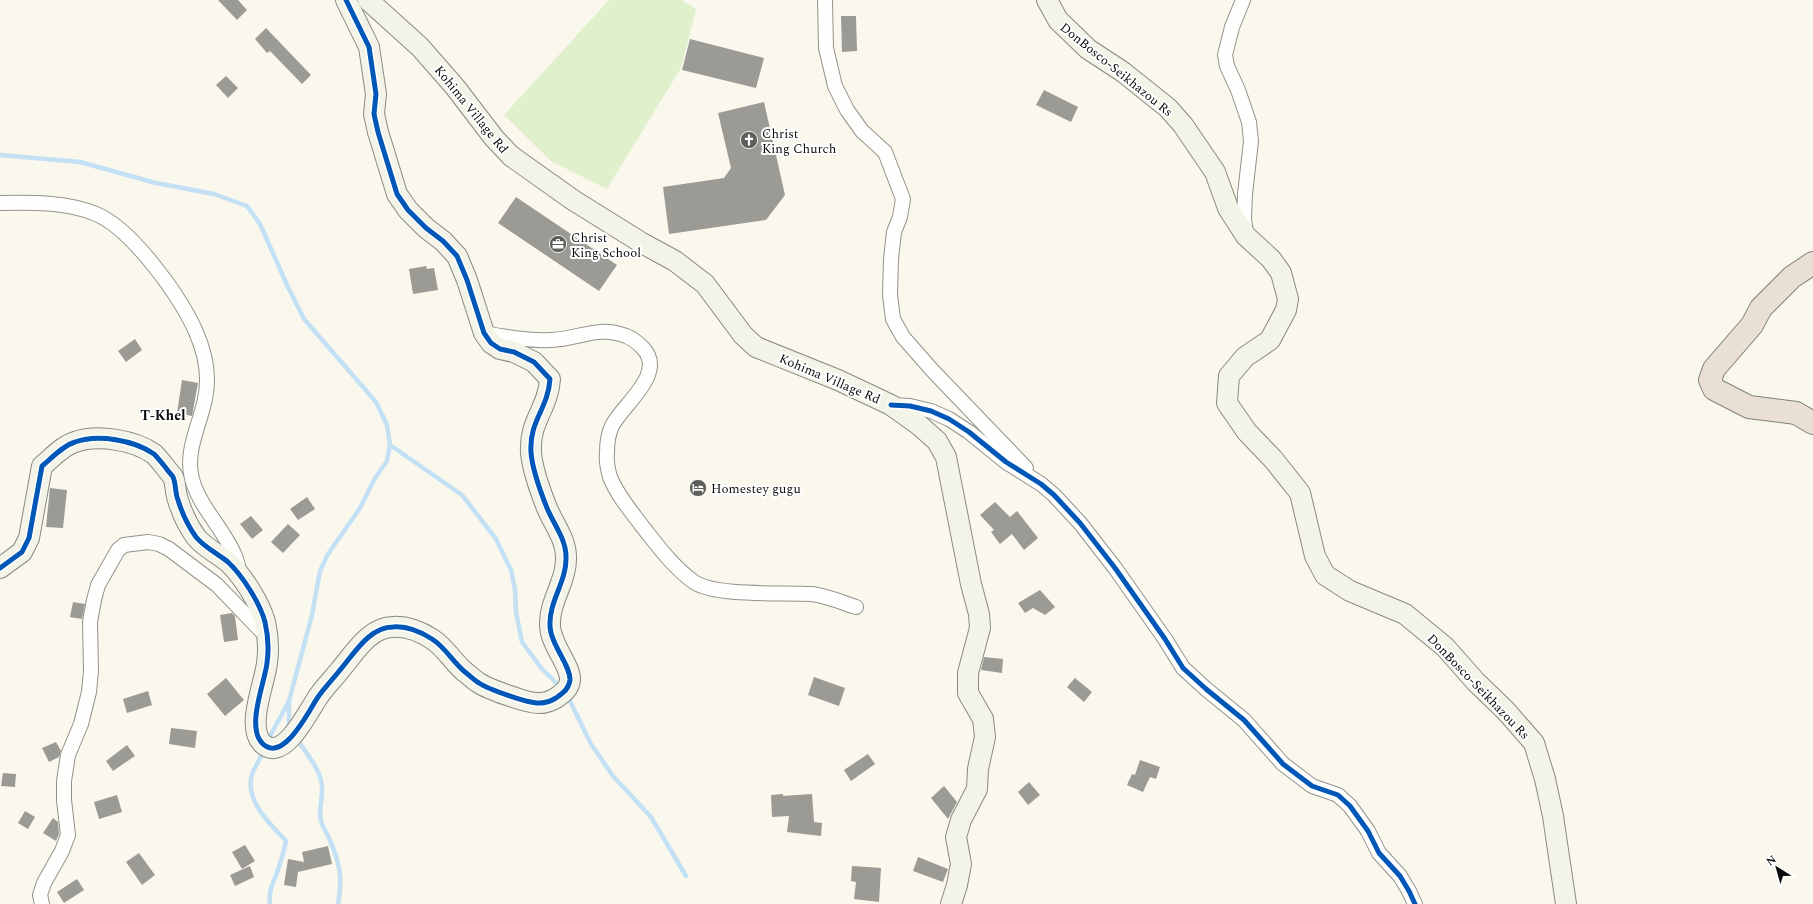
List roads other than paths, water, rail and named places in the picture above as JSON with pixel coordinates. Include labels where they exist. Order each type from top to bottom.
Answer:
[{"type":"highway","points":[[1813,263],[1792,277],[1761,308],[1752,325],[1714,369],[1710,380],[1714,389],[1749,407],[1796,413],[1813,423]]},
{"type":"main road","points":[[0,568],[22,552],[29,538],[42,466],[72,443],[96,437],[118,440],[142,448],[154,454],[173,476],[177,499],[187,523],[198,540],[230,564],[252,594],[262,611],[267,637],[268,662],[258,700],[256,719],[259,741],[266,747],[274,748],[281,745],[291,737],[320,694],[365,640],[375,632],[390,626],[422,633],[434,640],[463,670],[481,684],[492,689],[538,704],[551,701],[566,692],[570,679],[567,668],[557,650],[550,628],[550,614],[563,580],[566,562],[566,548],[548,509],[531,455],[531,436],[535,422],[544,407],[549,392],[550,379],[534,362],[514,352],[500,349],[491,343],[484,333],[467,280],[457,256],[443,241],[426,228],[408,210],[397,194],[384,154],[374,114],[376,94],[369,47],[346,0]]},
{"type":"main road","name":"Kohima Village Rd","points":[[368,0],[420,47],[455,87],[494,138],[510,156],[573,200],[642,243],[675,261],[705,284],[743,335],[756,347],[838,380],[892,405],[920,425],[937,441],[946,458],[971,584],[979,614],[980,628],[968,673],[968,693],[983,719],[985,737],[978,769],[977,789],[961,820],[956,837],[961,864],[957,885],[951,904]]},
{"type":"main road","name":"DonBosco-Seikhazou Rs","points":[[1047,0],[1058,20],[1083,44],[1123,72],[1168,108],[1183,125],[1215,172],[1228,208],[1246,236],[1272,260],[1281,273],[1288,299],[1286,310],[1270,340],[1245,357],[1229,376],[1227,403],[1247,432],[1273,459],[1300,493],[1315,556],[1325,575],[1350,591],[1405,614],[1445,647],[1476,682],[1506,711],[1534,743],[1545,779],[1553,816],[1566,904]]},
{"type":"street","points":[[825,0],[826,48],[835,86],[846,110],[858,126],[885,152],[903,199],[900,217],[894,232],[891,259],[890,295],[893,319],[903,337],[932,370],[1080,523],[1115,568],[1165,639],[1183,668],[1244,720],[1282,764],[1312,786],[1338,795],[1350,806],[1368,831],[1379,853],[1400,876],[1415,904]]},
{"type":"street","points":[[1243,0],[1232,27],[1225,55],[1227,66],[1238,90],[1249,122],[1251,141],[1245,194],[1244,219],[1246,236]]},
{"type":"street","points":[[0,203],[38,202],[96,214],[120,229],[137,245],[186,312],[196,332],[204,358],[207,379],[205,404],[193,440],[191,462],[192,479],[199,495],[235,555],[241,579]]},
{"type":"street","points":[[484,333],[507,338],[552,340],[607,330],[627,336],[646,351],[649,357],[650,370],[636,396],[612,426],[606,454],[608,467],[610,478],[663,554],[694,582],[704,587],[733,591],[813,594],[828,597],[856,607]]},
{"type":"street","points":[[892,405],[910,406],[931,411],[949,419],[969,432],[1006,462],[1041,484]]},
{"type":"street","points":[[42,904],[40,895],[44,883],[62,852],[68,835],[64,800],[64,781],[68,755],[81,724],[89,692],[92,655],[90,622],[94,600],[98,585],[118,550],[124,545],[148,542],[159,544],[169,549],[217,585],[267,637]]},
{"type":"waterway","points":[[0,155],[80,162],[156,183],[214,194],[247,206],[260,224],[304,319],[376,402],[387,425],[390,445],[387,461],[375,478],[360,508],[328,554],[320,571],[312,615],[289,701],[269,738]]},
{"type":"waterway","points":[[390,445],[462,495],[496,539],[511,570],[515,589],[516,612],[522,642],[542,669],[561,688]]},
{"type":"waterway","points":[[567,695],[591,744],[613,776],[651,817],[686,876]]},
{"type":"waterway","points":[[289,702],[290,730]]},
{"type":"waterway","points":[[297,739],[313,762],[321,781],[321,819],[333,847],[340,871],[340,895],[338,904]]},
{"type":"waterway","points":[[262,754],[252,774],[252,793],[260,811],[286,841],[271,889],[270,904]]},
{"type":"place","name":"Christ King Church","points":[[749,140]]},
{"type":"place","name":"Christ King School","points":[[558,244]]},
{"type":"place","name":"Homestey gugu","points":[[698,488]]},
{"type":"district","name":"T-Khel","points":[[163,415]]}]
